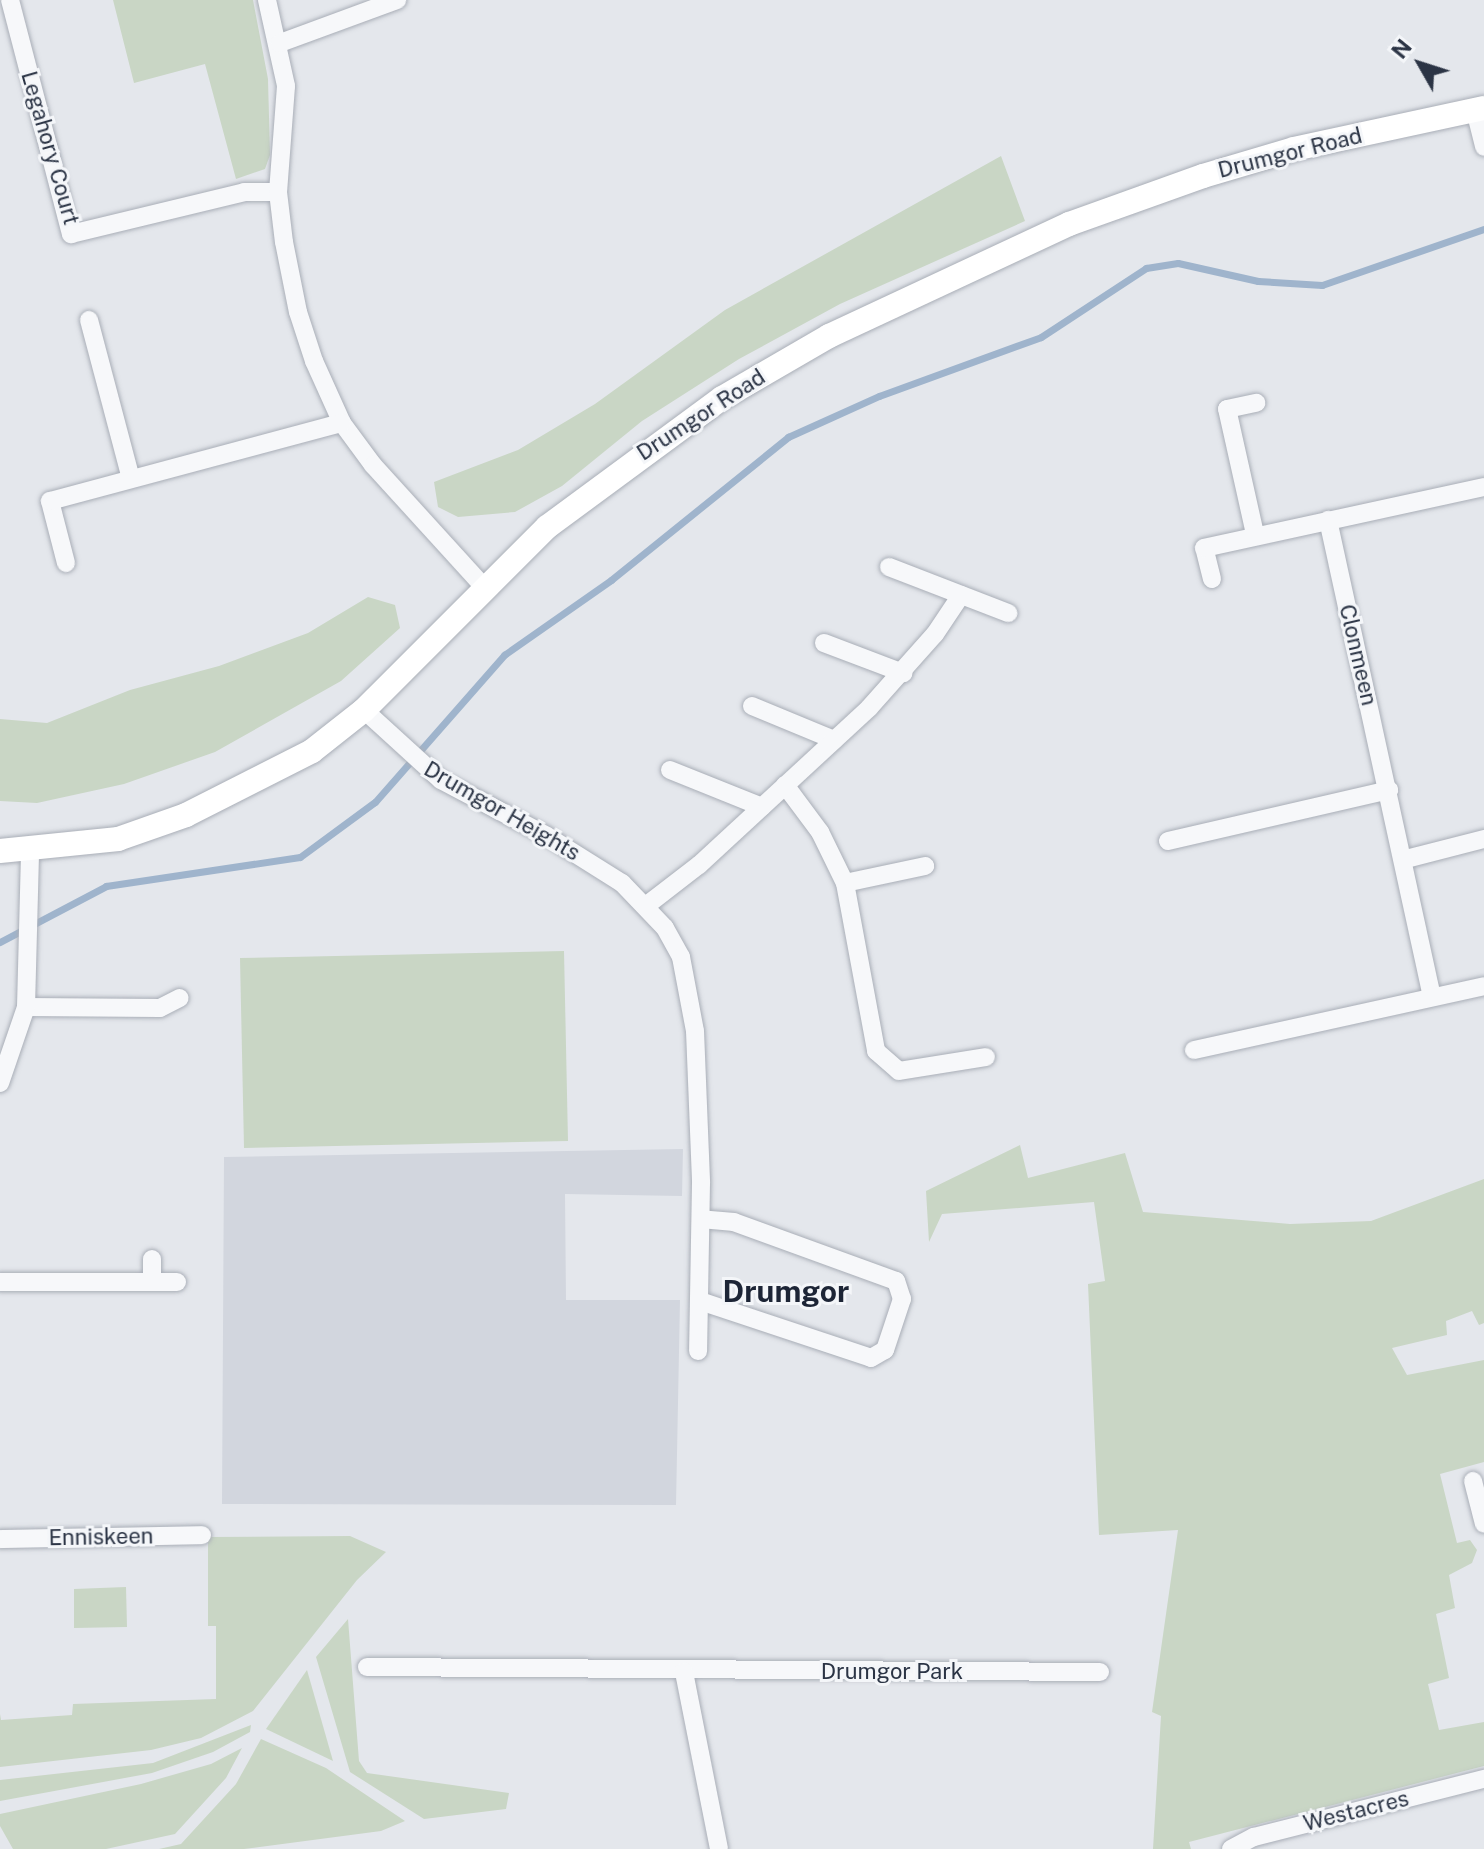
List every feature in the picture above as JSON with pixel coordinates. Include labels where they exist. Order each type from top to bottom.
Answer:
[{"type":"street","name":"Legahory Court","points":[[10,0],[71,234],[244,192],[278,192]]},
{"type":"street","points":[[267,0],[280,43],[286,86],[278,192],[298,312],[342,423],[408,507],[485,588]]},
{"type":"street","points":[[280,43],[397,0]]},
{"type":"street","points":[[1480,109],[1484,147]]},
{"type":"street","name":"Drumgor Road","points":[[0,851],[118,839],[186,815],[312,751],[364,710],[547,527],[710,405],[829,336],[942,280],[1069,224],[1203,176],[1294,149],[1480,109]]},
{"type":"street","points":[[89,320],[131,479]]},
{"type":"street","points":[[1255,534],[1227,409],[1256,403]]},
{"type":"street","points":[[66,563],[50,501],[237,455],[342,423]]},
{"type":"street","points":[[1212,579],[1204,548],[1255,534],[1484,487]]},
{"type":"street","name":"Clonmeen","points":[[1328,520],[1406,859],[1432,996]]},
{"type":"street","points":[[889,567],[1008,613]]},
{"type":"street","points":[[647,905],[762,807],[903,673],[961,595]]},
{"type":"street","points":[[824,643],[903,673]]},
{"type":"street","points":[[752,706],[834,740]]},
{"type":"street","name":"Drumgor Heights","points":[[364,710],[411,757],[441,780],[575,852],[647,905],[681,957],[690,992],[701,1219],[698,1351]]},
{"type":"street","points":[[670,770],[762,807]]},
{"type":"street","points":[[785,785],[820,832],[845,883],[876,1051],[899,1071],[986,1057]]},
{"type":"street","points":[[1168,841],[1389,790]]},
{"type":"street","points":[[1406,859],[1484,839]]},
{"type":"street","points":[[0,1083],[26,1007],[30,849]]},
{"type":"street","points":[[845,883],[925,866]]},
{"type":"street","points":[[1194,1050],[1484,986]]},
{"type":"street","points":[[26,1007],[160,1008],[180,998]]},
{"type":"street","points":[[700,1301],[871,1358],[885,1350],[902,1299],[896,1281],[734,1222],[701,1219]]},
{"type":"street","points":[[152,1259],[152,1282]]},
{"type":"street","points":[[0,1282],[177,1282]]},
{"type":"street","points":[[1473,1481],[1484,1524]]},
{"type":"street","name":"Enniskeen","points":[[0,1539],[202,1535]]},
{"type":"street","name":"Drumgor Park","points":[[367,1667],[684,1672],[1100,1672]]},
{"type":"street","points":[[684,1672],[719,1849]]},
{"type":"street","name":"Westacres","points":[[1231,1849],[1254,1837],[1484,1779]]},
{"type":"shaded area","points":[[683,1149],[682,1196],[565,1194],[566,1300],[680,1300],[676,1505],[222,1504],[224,1157]]},
{"type":"green space","points":[[113,0],[253,0],[268,79],[270,155],[265,169],[236,179],[205,64],[134,83]]},
{"type":"green space","points":[[1001,156],[1025,221],[840,304],[739,359],[642,421],[562,486],[515,512],[458,517],[438,507],[434,482],[518,450],[595,404],[725,310]]},
{"type":"green space","points":[[368,597],[395,605],[400,628],[341,681],[215,752],[124,784],[37,803],[0,801],[0,719],[47,723],[130,690],[219,666],[308,633]]},
{"type":"green space","points":[[564,951],[568,1141],[244,1148],[240,958]]},
{"type":"green space","points":[[1020,1145],[1028,1178],[1125,1153],[1143,1212],[1290,1224],[1371,1221],[1484,1179],[1484,1323],[1479,1325],[1472,1311],[1446,1321],[1447,1335],[1392,1348],[1407,1375],[1484,1360],[1484,1462],[1440,1474],[1457,1543],[1470,1540],[1477,1550],[1472,1563],[1449,1575],[1455,1608],[1436,1614],[1449,1678],[1428,1684],[1439,1730],[1484,1722],[1484,1766],[1189,1842],[1191,1849],[1153,1849],[1161,1716],[1152,1712],[1178,1530],[1099,1535],[1088,1284],[1105,1281],[1094,1202],[942,1214],[929,1242],[926,1191]]},
{"type":"green space","points":[[350,1536],[386,1552],[357,1580],[253,1711],[201,1738],[151,1750],[0,1767],[0,1714],[1,1720],[72,1715],[73,1704],[216,1699],[216,1626],[208,1626],[208,1537]]},
{"type":"green space","points":[[126,1587],[127,1627],[74,1628],[74,1589]]},
{"type":"green space","points":[[348,1619],[359,1761],[367,1773],[509,1793],[506,1809],[424,1819],[350,1772],[316,1657]]},
{"type":"green space","points":[[307,1670],[333,1761],[266,1729]]},
{"type":"green space","points":[[251,1725],[250,1732],[213,1752],[152,1773],[0,1801],[0,1780],[153,1763]]},
{"type":"green space","points":[[261,1739],[326,1768],[405,1821],[381,1831],[244,1849],[159,1849],[181,1844],[236,1784]]},
{"type":"green space","points":[[242,1748],[226,1778],[175,1834],[106,1849],[13,1849],[0,1826],[0,1814],[141,1784],[211,1764]]},
{"type":"waterway","points":[[0,942],[106,886],[300,857],[375,802],[504,655],[611,580],[788,437],[879,396],[1041,337],[1146,268],[1178,263],[1258,281],[1322,285],[1484,229]]},
{"type":"district","name":"Drumgor","points":[[786,1291]]}]
